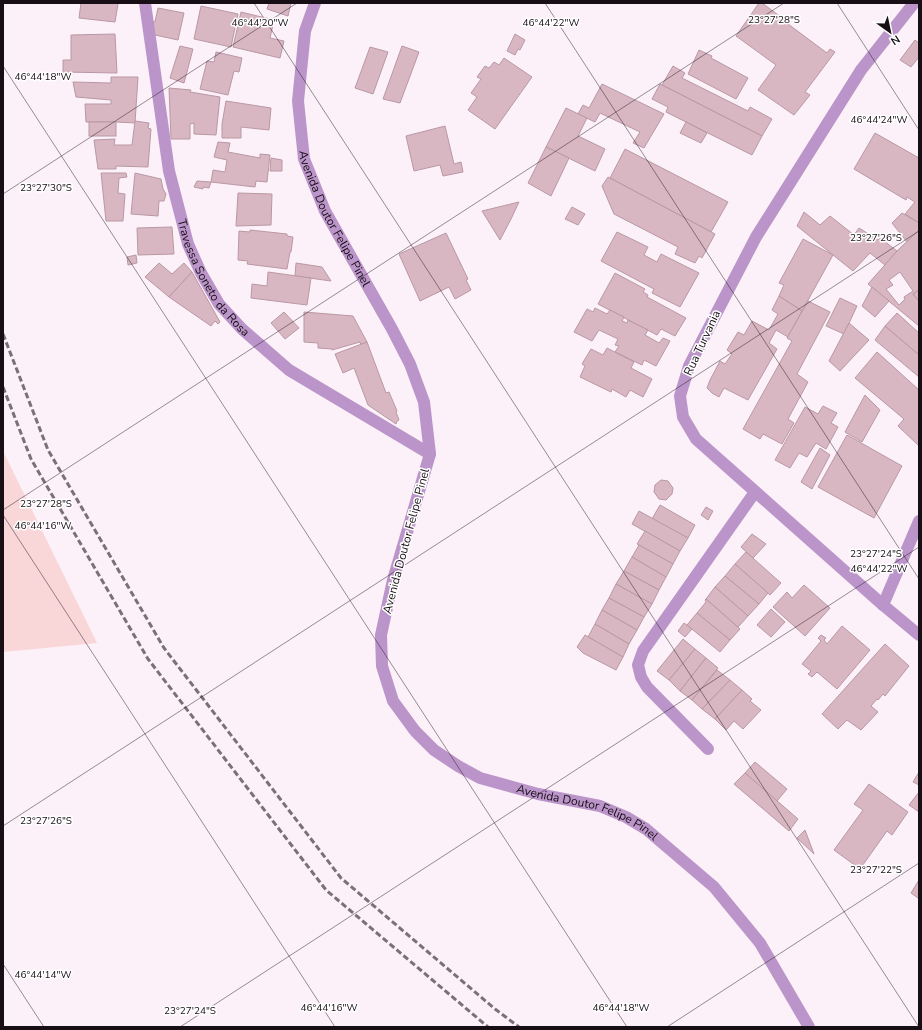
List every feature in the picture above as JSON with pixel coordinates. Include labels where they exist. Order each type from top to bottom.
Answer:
[{"type":"street","name":"Travessa Soneto da Rosa","points":[[145,3],[169,171],[188,244],[201,274],[219,304],[242,329],[289,370],[430,454]]},
{"type":"street","name":"Avenida Doutor Felipe Pinel","points":[[315,3],[305,32],[298,101],[304,159],[325,211],[392,329],[410,364],[424,402],[430,454],[393,580],[381,635],[382,666],[393,701],[415,731],[434,750],[480,778],[538,794],[600,806],[626,817],[646,829],[714,887],[760,943],[809,1027]]},
{"type":"street","name":"Rua Turvania","points":[[914,3],[862,70],[756,237],[689,366],[680,396],[683,417],[696,439],[919,636]]},
{"type":"street","points":[[708,749],[647,686],[641,677],[638,665],[643,652],[755,492]]},
{"type":"street","points":[[883,605],[919,520]]},
{"type":"shaded area","points":[[3,451],[97,643],[3,652]]},
{"type":"building","points":[[81,3],[117,3],[115,22],[79,18]]},
{"type":"building","points":[[269,3],[291,3],[288,16],[267,9]]},
{"type":"building","points":[[759,3],[762,3],[827,53],[830,49],[835,52],[805,92],[810,95],[794,115],[758,90],[776,65],[736,36]]},
{"type":"building","points":[[201,6],[238,14],[231,47],[194,39]]},
{"type":"building","points":[[158,8],[184,13],[178,40],[155,35],[151,21],[155,22]]},
{"type":"building","points":[[241,12],[274,20],[270,38],[284,41],[280,58],[233,47]]},
{"type":"building","points":[[115,34],[117,73],[63,72],[63,60],[71,60],[71,35]]},
{"type":"building","points":[[515,34],[525,40],[520,50],[518,49],[515,55],[507,51]]},
{"type":"building","points":[[915,40],[919,43],[919,57],[911,67],[900,60]]},
{"type":"building","points":[[180,46],[193,49],[184,83],[170,78]]},
{"type":"building","points":[[402,46],[419,52],[400,103],[383,99]]},
{"type":"building","points":[[370,47],[388,52],[373,94],[355,88]]},
{"type":"building","points":[[699,50],[712,56],[711,58],[748,78],[736,99],[688,74]]},
{"type":"building","points":[[216,52],[242,58],[239,72],[234,71],[228,95],[200,89],[207,61],[214,62]]},
{"type":"building","points":[[504,58],[532,77],[495,129],[468,110],[477,97],[471,93],[481,79],[477,77],[485,66],[489,68],[494,62],[499,65]]},
{"type":"building","points":[[673,66],[685,73],[682,78],[748,111],[750,107],[772,119],[762,136],[662,85]]},
{"type":"building","points":[[111,77],[138,77],[135,123],[86,122],[85,104],[111,104],[111,100],[76,97],[73,82],[111,83]]},
{"type":"building","points":[[602,84],[664,114],[644,148],[633,143],[640,132],[600,113],[595,122],[578,114],[583,105],[589,108]]},
{"type":"building","points":[[660,84],[762,136],[752,155],[666,112],[668,107],[652,99]]},
{"type":"building","points":[[169,88],[191,90],[190,92],[220,97],[216,135],[194,134],[194,123],[190,124],[190,139],[171,139]]},
{"type":"building","points":[[226,101],[271,108],[269,130],[241,127],[241,138],[222,138],[222,124]]},
{"type":"building","points":[[566,108],[587,118],[578,136],[605,149],[595,171],[546,147]]},
{"type":"building","points":[[135,121],[149,123],[148,128],[151,129],[148,167],[116,166],[116,169],[98,169],[94,140],[115,139],[114,145],[132,145]]},
{"type":"building","points":[[89,122],[116,122],[116,136],[89,136]]},
{"type":"building","points":[[686,122],[707,133],[701,143],[680,133]]},
{"type":"building","points":[[445,126],[454,164],[461,162],[463,172],[443,176],[440,165],[414,171],[406,136]]},
{"type":"building","points":[[875,133],[919,158],[919,223],[905,214],[915,202],[907,197],[906,200],[854,169]]},
{"type":"building","points":[[218,142],[230,143],[228,152],[260,158],[260,154],[270,155],[267,182],[256,181],[255,187],[211,182],[213,170],[225,172],[227,160],[214,157]]},
{"type":"building","points":[[546,147],[569,158],[551,196],[528,183]]},
{"type":"building","points":[[625,149],[728,202],[711,232],[610,178]]},
{"type":"building","points":[[271,158],[282,160],[282,171],[270,171]]},
{"type":"building","points":[[101,173],[126,173],[127,177],[119,178],[118,193],[125,194],[123,221],[106,221]]},
{"type":"building","points":[[135,173],[161,179],[163,189],[166,194],[164,201],[159,201],[158,216],[131,214]]},
{"type":"building","points":[[608,177],[715,234],[702,258],[699,256],[695,263],[675,254],[678,247],[614,214],[602,186]]},
{"type":"building","points":[[197,181],[211,182],[209,188],[203,187],[203,189],[194,187]]},
{"type":"building","points":[[238,193],[272,194],[271,225],[236,226]]},
{"type":"building","points":[[519,202],[511,219],[500,240],[482,211]]},
{"type":"building","points":[[572,207],[585,214],[578,225],[565,219]]},
{"type":"building","points":[[804,212],[820,225],[830,216],[854,235],[859,228],[878,240],[880,238],[897,251],[885,265],[870,253],[853,271],[797,226]]},
{"type":"building","points":[[902,213],[919,223],[919,230],[907,242],[892,223]]},
{"type":"building","points":[[172,227],[174,254],[138,255],[137,228]]},
{"type":"building","points":[[250,230],[287,234],[287,236],[293,237],[287,269],[247,264],[248,261],[238,260],[239,231],[250,232]]},
{"type":"building","points":[[919,230],[919,290],[913,294],[919,301],[919,326],[868,284],[898,250]],"holes":[[[900,272],[913,291],[904,297],[905,299],[899,305],[886,289],[893,285],[889,280]]]},
{"type":"building","points":[[617,232],[648,247],[644,255],[657,262],[661,254],[699,273],[680,307],[652,293],[654,289],[601,261]]},
{"type":"building","points":[[446,233],[468,279],[466,280],[471,290],[455,299],[449,287],[420,301],[399,254]]},
{"type":"building","points":[[803,239],[833,255],[802,311],[779,296],[784,285],[779,283]]},
{"type":"building","points":[[136,255],[137,263],[128,265],[127,257]]},
{"type":"building","points":[[159,263],[172,274],[184,263],[192,272],[169,297],[145,277]]},
{"type":"building","points":[[296,263],[322,267],[331,281],[295,276]]},
{"type":"building","points":[[192,272],[220,322],[218,324],[215,321],[211,326],[169,297]]},
{"type":"building","points":[[268,272],[311,278],[307,305],[251,298],[252,284],[267,286]]},
{"type":"building","points":[[615,273],[645,289],[643,292],[648,295],[647,297],[686,318],[675,336],[661,329],[657,335],[598,304]]},
{"type":"building","points":[[872,287],[889,301],[875,317],[862,306]]},
{"type":"building","points":[[919,290],[919,301],[913,294]]},
{"type":"building","points":[[779,296],[802,311],[788,337],[776,330],[769,343],[777,349],[748,400],[724,388],[719,397],[712,393],[707,388],[710,380],[720,361],[725,364],[732,354],[727,350],[738,332],[744,335],[752,321],[769,330],[778,314],[772,310]]},
{"type":"building","points":[[840,298],[857,306],[844,334],[826,326]]},
{"type":"building","points":[[808,301],[830,312],[797,374],[808,382],[788,419],[794,423],[782,444],[763,434],[760,439],[743,429],[792,341],[787,338]]},
{"type":"building","points":[[595,308],[607,314],[610,310],[624,317],[622,321],[627,323],[628,320],[648,330],[645,335],[659,343],[663,338],[670,341],[656,366],[644,360],[642,365],[615,352],[619,346],[615,345],[618,339],[599,330],[592,341],[574,332],[587,309],[593,312]]},
{"type":"building","points":[[284,312],[299,328],[285,339],[271,323]]},
{"type":"building","points":[[304,312],[353,316],[367,342],[361,345],[360,342],[332,350],[318,348],[318,343],[304,342]]},
{"type":"building","points":[[897,313],[919,333],[919,355],[885,326]]},
{"type":"building","points":[[849,323],[869,340],[840,371],[829,361]]},
{"type":"building","points":[[885,326],[919,355],[919,377],[875,340]]},
{"type":"building","points":[[367,342],[386,393],[389,392],[397,411],[399,420],[396,424],[368,405],[354,368],[343,373],[335,354]]},
{"type":"building","points":[[607,348],[634,362],[631,368],[652,379],[643,397],[630,390],[626,397],[612,389],[611,392],[580,377],[585,366],[582,364],[591,349],[603,355]]},
{"type":"building","points":[[877,352],[919,390],[919,446],[898,426],[904,419],[855,378]]},
{"type":"building","points":[[865,395],[880,410],[862,442],[845,432]]},
{"type":"building","points":[[823,406],[837,413],[831,423],[838,427],[826,449],[816,443],[807,457],[799,453],[790,468],[775,460],[805,407],[818,414]]},
{"type":"building","points":[[847,435],[902,466],[874,518],[818,487]]},
{"type":"building","points":[[820,448],[830,455],[812,489],[801,482]]},
{"type":"building","points":[[661,480],[668,481],[673,488],[672,494],[666,500],[659,499],[654,492],[655,485]]},
{"type":"building","points":[[660,505],[695,525],[688,538],[652,519]]},
{"type":"building","points":[[706,507],[713,511],[708,520],[701,515]]},
{"type":"building","points":[[639,511],[688,538],[680,551],[632,524]]},
{"type":"building","points":[[645,531],[680,551],[673,564],[637,544]]},
{"type":"building","points":[[752,534],[766,544],[753,558],[741,547]]},
{"type":"building","points":[[639,545],[673,564],[666,577],[632,557]]},
{"type":"building","points":[[746,552],[781,583],[770,595],[735,564]]},
{"type":"building","points":[[632,557],[666,577],[659,590],[624,571]]},
{"type":"building","points":[[735,564],[768,593],[759,604],[725,576]]},
{"type":"building","points":[[624,571],[659,590],[652,604],[616,584]]},
{"type":"building","points":[[725,576],[759,604],[748,616],[715,587]]},
{"type":"building","points":[[616,584],[652,604],[644,617],[609,598]]},
{"type":"building","points":[[804,585],[830,608],[805,636],[773,607],[787,592],[792,598]]},
{"type":"building","points":[[715,587],[748,616],[738,627],[706,599]]},
{"type":"building","points":[[609,598],[644,617],[637,630],[602,610]]},
{"type":"building","points":[[706,599],[740,629],[730,640],[697,613],[706,602]]},
{"type":"building","points":[[771,609],[785,622],[771,637],[757,625]]},
{"type":"building","points":[[602,610],[637,630],[629,644],[595,624]]},
{"type":"building","points":[[697,613],[730,640],[720,652],[687,625]]},
{"type":"building","points":[[684,623],[692,629],[685,637],[678,631]]},
{"type":"building","points":[[595,624],[629,644],[623,657],[588,637]]},
{"type":"building","points":[[842,626],[870,650],[837,689],[817,672],[812,677],[808,674],[811,671],[802,664],[821,641],[818,638],[821,635],[826,638],[824,640],[827,644]]},
{"type":"building","points":[[585,635],[623,657],[616,670],[583,653],[577,647]]},
{"type":"building","points":[[683,639],[695,649],[669,680],[657,671]]},
{"type":"building","points":[[885,644],[909,666],[885,696],[883,694],[871,706],[878,712],[861,730],[847,720],[838,729],[822,714]]},
{"type":"building","points":[[695,649],[706,658],[680,691],[669,680]]},
{"type":"building","points":[[706,658],[718,668],[692,700],[680,691]]},
{"type":"building","points":[[717,670],[730,680],[702,709],[692,700]]},
{"type":"building","points":[[730,680],[742,690],[715,719],[702,709]]},
{"type":"building","points":[[742,690],[752,699],[750,701],[761,710],[743,729],[734,721],[726,730],[715,719]]},
{"type":"building","points":[[755,762],[787,789],[777,801],[745,773]]},
{"type":"building","points":[[919,772],[919,785],[913,782]]},
{"type":"building","points":[[745,773],[798,819],[789,831],[734,784]]},
{"type":"building","points":[[869,784],[908,812],[892,835],[887,831],[860,869],[834,850],[863,810],[854,804]]},
{"type":"building","points":[[919,792],[919,812],[909,805]]},
{"type":"building","points":[[805,830],[814,854],[797,838]]},
{"type":"building","points":[[919,880],[919,896],[918,898],[911,893]]},
{"type":"railway","points":[[3,334],[48,450],[164,648],[341,878],[495,1009],[519,1027]]},
{"type":"railway","points":[[3,387],[31,459],[148,659],[326,890],[488,1027]]}]
